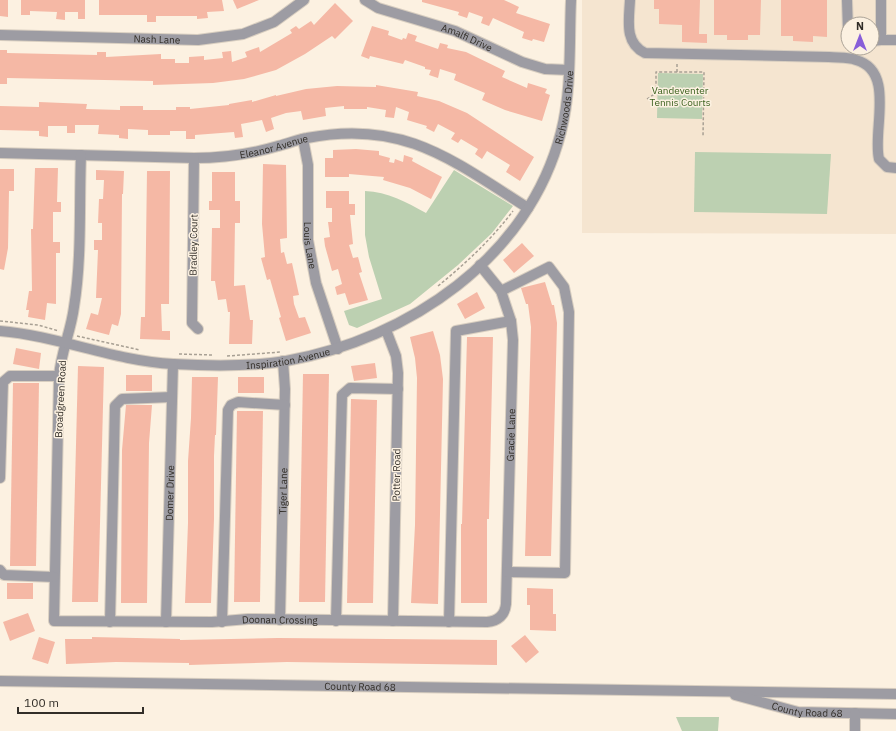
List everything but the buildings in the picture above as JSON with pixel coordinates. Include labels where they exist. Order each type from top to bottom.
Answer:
[{"type":"street","name":"Nash Lane","points":[[0,35],[198,40],[243,34],[274,22],[304,0]]},
{"type":"street","name":"Amalfi Drive","points":[[365,0],[378,8],[455,31],[522,62],[545,68],[569,70]]},
{"type":"street","name":"Richwoods Drive","points":[[528,208],[545,176],[556,147],[565,110],[569,70],[571,0]]},
{"type":"street","points":[[630,0],[630,38],[636,47],[645,53],[829,57],[855,59],[863,63],[872,70],[879,84],[879,159],[887,167],[896,168]]},
{"type":"street","points":[[848,0],[848,16]]},
{"type":"street","points":[[879,16],[881,0]]},
{"type":"street","points":[[880,41],[896,40]]},
{"type":"street","name":"Eleanor Avenue","points":[[0,153],[194,158],[250,153],[303,139],[332,134],[358,132],[386,135],[410,141],[447,157],[528,208]]},
{"type":"street","name":"Louis Lane","points":[[303,139],[308,165],[308,240],[316,282],[338,349]]},
{"type":"street","name":"Broadgreen Road","points":[[54,621],[59,376],[75,300],[78,262],[80,155]]},
{"type":"street","name":"Bradley Court","points":[[194,158],[192,323],[198,329]]},
{"type":"street","name":"Inspiration Avenue","points":[[0,331],[29,334],[120,356],[173,364],[235,365],[283,356],[338,349],[386,330],[437,301],[480,265],[504,240],[528,208]]},
{"type":"street","name":"Gracie Lane","points":[[480,265],[501,291],[511,321],[513,340],[506,604],[503,614]]},
{"type":"street","points":[[501,291],[549,267],[564,287],[569,312],[564,573],[507,572]]},
{"type":"street","points":[[450,622],[456,331],[511,321]]},
{"type":"street","name":"Potter Road","points":[[386,330],[396,356],[398,389],[393,621]]},
{"type":"street","name":"Tiger Lane","points":[[280,620],[285,404],[283,356]]},
{"type":"street","name":"Domer Drive","points":[[166,622],[173,364]]},
{"type":"street","points":[[0,478],[3,382],[10,376],[59,376]]},
{"type":"street","points":[[336,621],[342,395],[350,388],[398,389]]},
{"type":"street","points":[[110,622],[115,406],[122,399],[172,397]]},
{"type":"street","points":[[222,622],[228,410],[231,405],[238,402],[285,404]]},
{"type":"street","points":[[0,570],[4,575],[54,577]]},
{"type":"street","name":"Doonan Crossing","points":[[54,621],[222,622],[248,619],[491,622],[503,614]]},
{"type":"street","name":"County Road 68","points":[[0,681],[896,694]]},
{"type":"street","name":"County Road 68","points":[[720,691],[798,712],[896,714]]},
{"type":"street","points":[[855,731],[856,713]]},
{"type":"path","points":[[677,72],[678,60]]},
{"type":"path","points":[[647,98],[656,93],[656,72],[704,72],[703,137]]},
{"type":"path","points":[[437,288],[468,262],[488,242],[513,211]]},
{"type":"path","points":[[0,321],[38,325],[60,332]]},
{"type":"path","points":[[75,336],[84,336],[141,350]]},
{"type":"path","points":[[177,354],[216,356]]},
{"type":"path","points":[[224,356],[283,356]]},
{"type":"shaded area","points":[[582,0],[896,0],[896,234],[582,233]]},
{"type":"green space","name":"Vandeventer Tennis Courts","points":[[658,73],[703,74],[702,119],[657,118]]},
{"type":"green space","points":[[695,152],[831,154],[827,214],[694,212]]},
{"type":"green space","points":[[454,170],[513,206],[492,233],[458,265],[410,304],[357,328],[349,325],[344,311],[382,299],[369,257],[365,235],[365,191],[381,193],[404,201],[426,213]]},
{"type":"green space","points":[[676,717],[719,717],[718,731],[682,731]]}]
